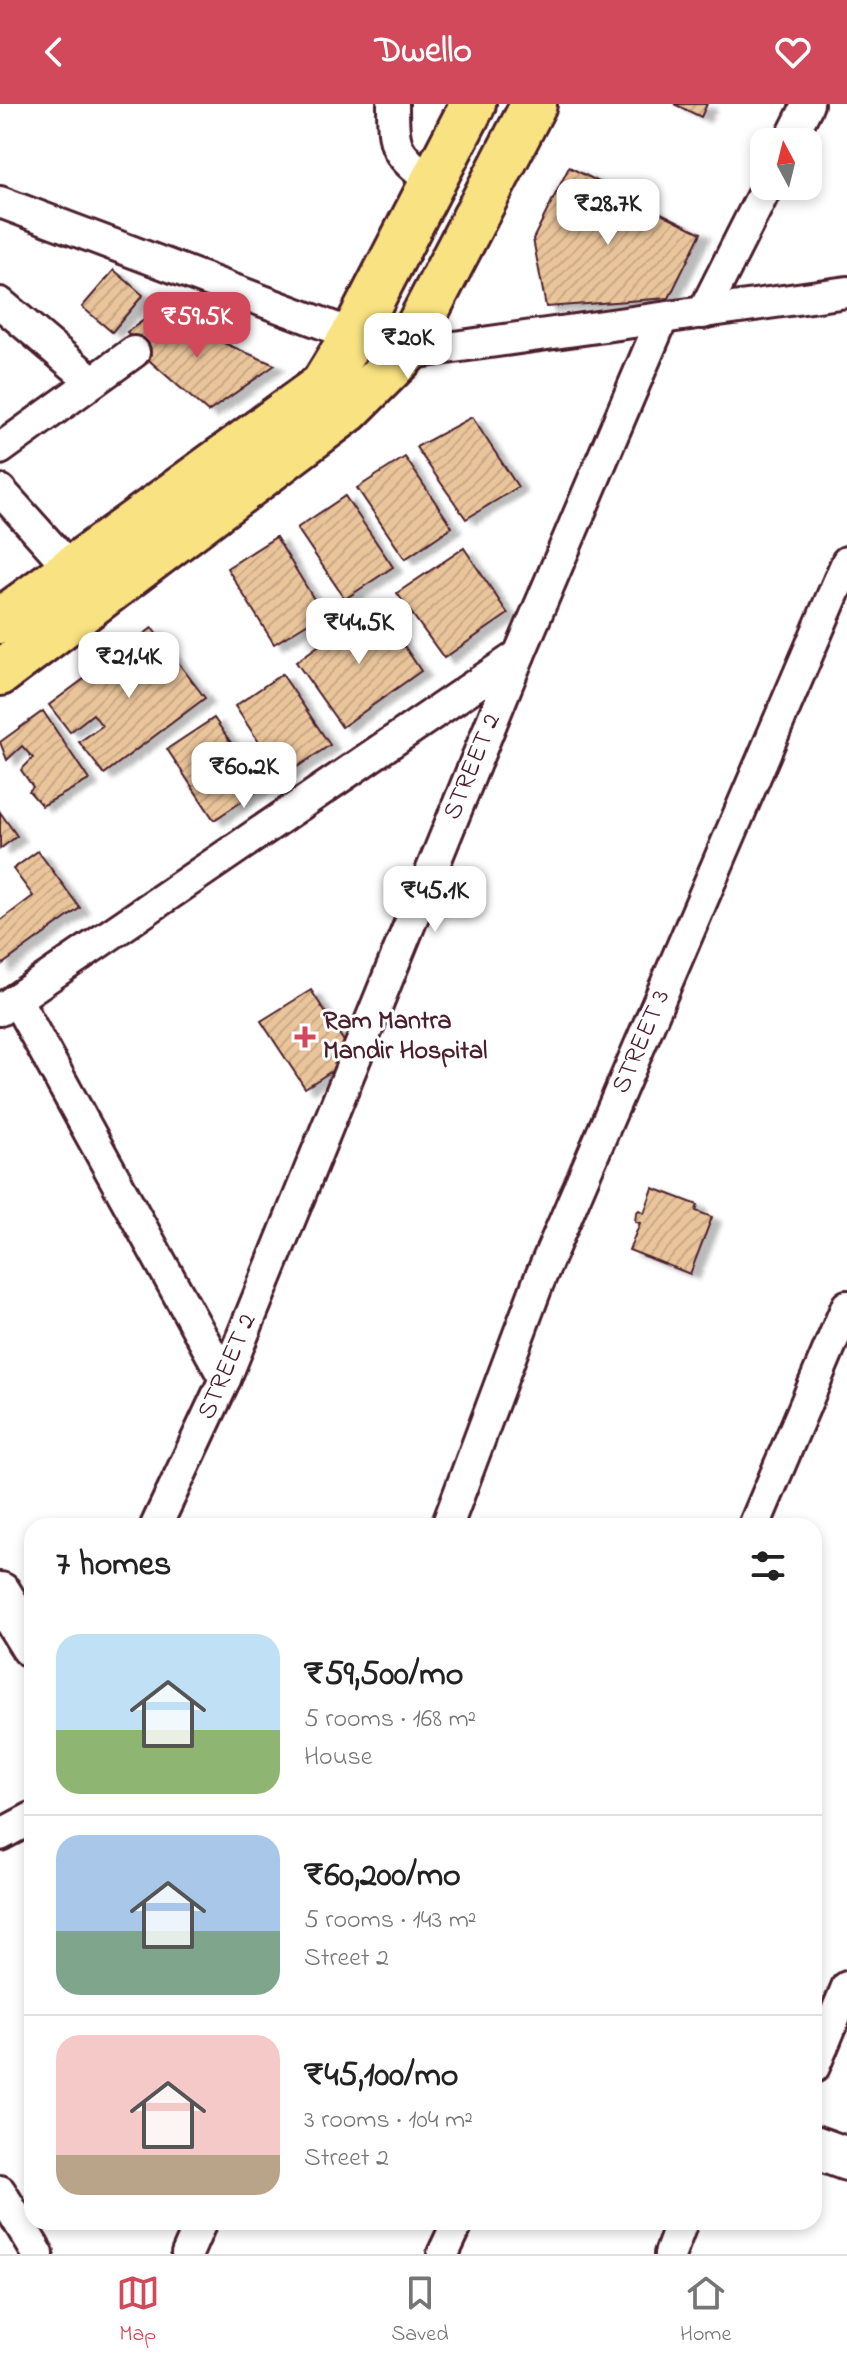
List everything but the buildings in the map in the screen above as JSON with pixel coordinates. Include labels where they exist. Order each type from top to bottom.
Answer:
[{"type":"main road","points":[[0,621],[323,385],[354,334],[473,104]]},
{"type":"main road","points":[[0,673],[348,410],[404,354],[534,104]]},
{"type":"street","points":[[393,104],[393,137],[401,158],[432,182]]},
{"type":"street","points":[[796,128],[808,104]]},
{"type":"street","points":[[703,313],[760,200]]},
{"type":"street","points":[[0,202],[404,354],[847,292]]},
{"type":"street","points":[[0,303],[92,381]]},
{"type":"street","name":"STREET 2","points":[[160,1518],[225,1379],[519,655],[662,319]]},
{"type":"street","points":[[0,449],[134,352]]},
{"type":"street","points":[[0,490],[71,569]]},
{"type":"street","name":"STREET 3","points":[[450,1518],[538,1283],[847,562]]},
{"type":"street","points":[[225,1379],[8,1004],[519,655]]},
{"type":"street","points":[[757,1518],[847,1306]]},
{"type":"street","points":[[0,1594],[24,1633]]},
{"type":"street","points":[[0,1835],[24,1822]]},
{"type":"street","points":[[822,2048],[847,1987]]},
{"type":"street","points":[[822,2150],[847,2159]]},
{"type":"street","points":[[0,2191],[38,2254]]},
{"type":"street","points":[[187,2254],[198,2230]]},
{"type":"street","points":[[443,2254],[454,2230]]},
{"type":"street","points":[[670,2254],[679,2230]]},
{"type":"place","name":"Ram Mantra Mandir Hospital","points":[[305,1037]]}]
